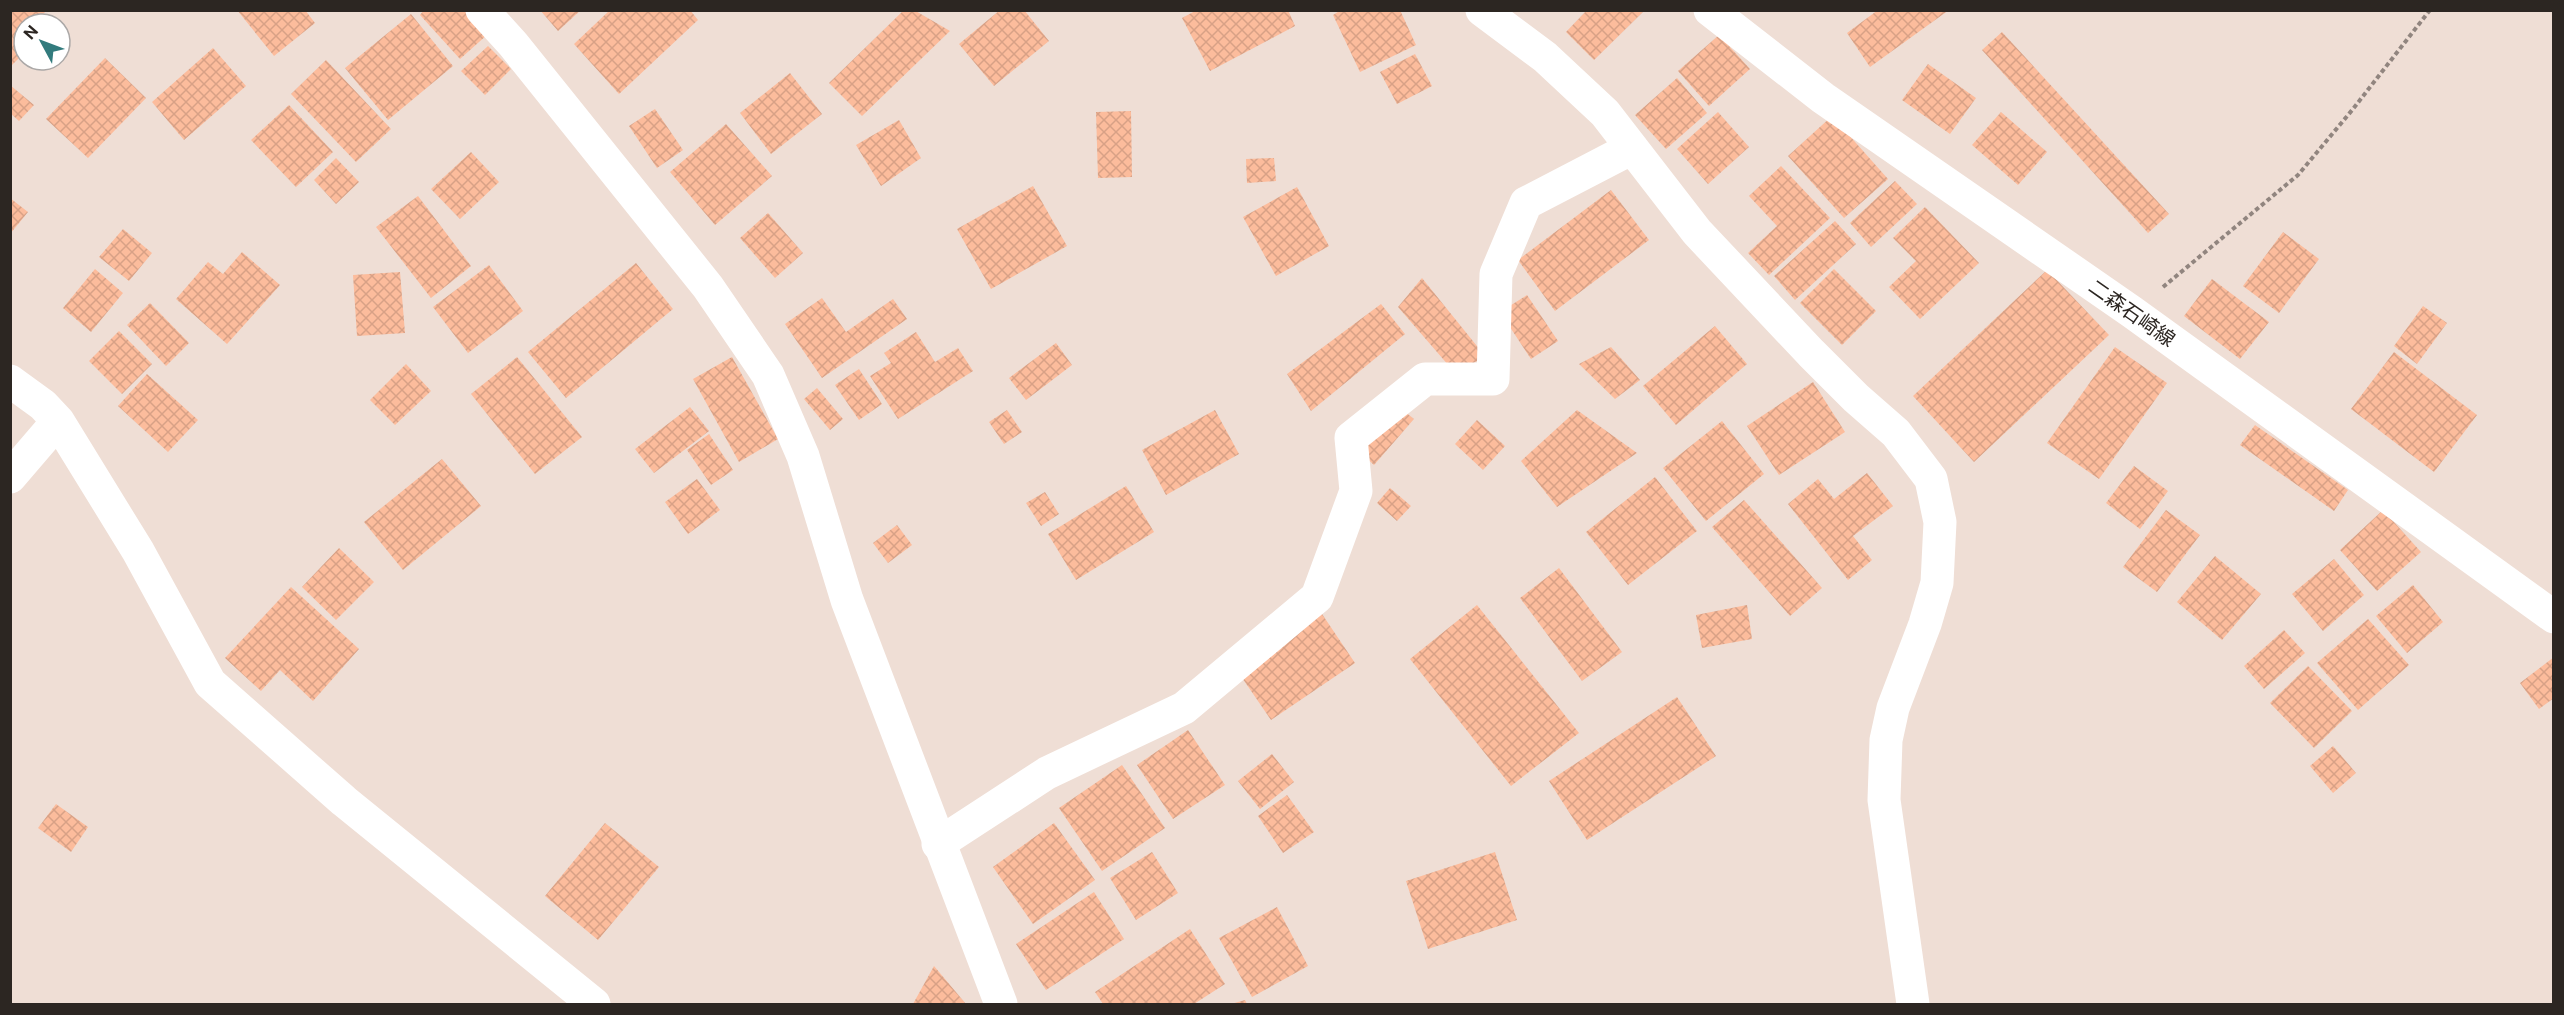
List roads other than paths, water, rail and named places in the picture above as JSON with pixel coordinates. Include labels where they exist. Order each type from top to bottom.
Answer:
[{"type":"street","points":[[482,10],[513,44],[708,287],[768,375],[803,456],[847,600],[938,844],[1002,1005]]},
{"type":"street","points":[[1482,10],[1545,57],[1605,113],[1717,254],[1848,391],[1896,433],[1931,479],[1940,522],[1937,582],[1925,624],[1893,708],[1886,740],[1884,800],[1913,1005]]},
{"type":"street","name":"二森石崎線","points":[[1710,10],[1823,98],[2132,312],[2553,617]]},
{"type":"street","points":[[938,844],[1047,773],[1184,708],[1317,597],[1356,491],[1351,438],[1425,379],[1493,379],[1497,274],[1526,203],[1632,148]]},
{"type":"street","points":[[10,381],[42,405],[58,421],[138,551],[210,682],[344,801],[594,1005]]},
{"type":"street","points":[[10,477],[58,421]]}]
